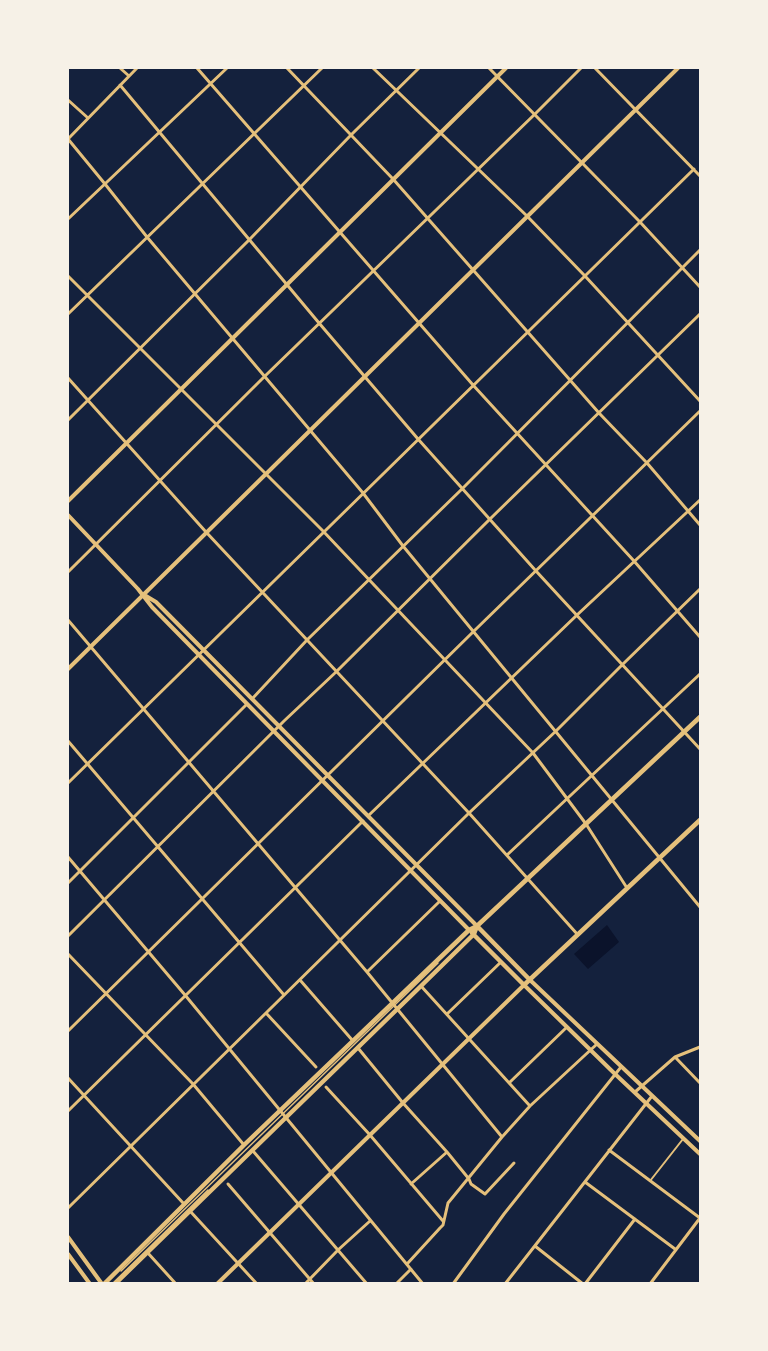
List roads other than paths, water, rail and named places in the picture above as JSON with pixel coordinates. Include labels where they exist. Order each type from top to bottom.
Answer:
[{"type":"main road","points":[[105,1284],[244,1145],[283,1115],[358,1048],[469,930],[477,926],[700,717]]},
{"type":"main road","points":[[469,930],[524,985],[700,820]]},
{"type":"main road","points":[[113,1284],[252,1150],[353,1041],[421,986],[474,934],[477,926]]},
{"type":"main road","points":[[477,926],[530,980]]},
{"type":"street","points":[[120,68],[129,76]]},
{"type":"street","points":[[137,68],[68,139],[147,237],[363,493],[403,546],[700,907]]},
{"type":"street","points":[[197,68],[473,385],[634,561],[700,637]]},
{"type":"street","points":[[68,219],[227,68]]},
{"type":"street","points":[[287,68],[393,179],[700,525]]},
{"type":"street","points":[[68,314],[322,68]]},
{"type":"street","points":[[373,68],[527,216],[700,401]]},
{"type":"street","points":[[68,420],[419,68]]},
{"type":"street","points":[[489,68],[640,222],[700,287]]},
{"type":"street","points":[[68,501],[506,68]]},
{"type":"street","points":[[68,572],[264,376],[581,68]]},
{"type":"street","points":[[595,68],[700,176]]},
{"type":"street","points":[[68,669],[678,68]]},
{"type":"street","points":[[120,85],[418,439],[700,749]]},
{"type":"street","points":[[68,100],[88,118]]},
{"type":"street","points":[[68,783],[694,169]]},
{"type":"street","points":[[252,699],[307,640],[463,488],[700,250]]},
{"type":"street","points":[[68,276],[323,531],[533,753],[568,798],[627,888]]},
{"type":"street","points":[[68,936],[700,314]]},
{"type":"street","points":[[68,378],[206,532],[469,813],[578,934]]},
{"type":"street","points":[[68,1031],[700,411]]},
{"type":"street","points":[[368,816],[700,500]]},
{"type":"street","points":[[68,515],[143,594],[152,607],[469,930]]},
{"type":"street","points":[[68,1208],[469,813],[700,590]]},
{"type":"street","points":[[143,594],[156,602],[477,926]]},
{"type":"street","points":[[68,620],[367,972],[502,1137]]},
{"type":"street","points":[[507,855],[700,674]]},
{"type":"street","points":[[68,883],[247,704]]},
{"type":"street","points":[[68,741],[284,995]]},
{"type":"street","points":[[68,1111],[363,822]]},
{"type":"street","points":[[68,857],[423,1284]]},
{"type":"street","points":[[695,901],[700,895]]},
{"type":"street","points":[[367,972],[440,901]]},
{"type":"street","points":[[68,954],[194,1084],[244,1145]]},
{"type":"street","points":[[447,1014],[501,962]]},
{"type":"street","points":[[300,980],[353,1041]]},
{"type":"street","points":[[530,980],[700,1141]]},
{"type":"street","points":[[219,1284],[298,1204],[524,985],[700,1155]]},
{"type":"street","points":[[421,986],[530,1106]]},
{"type":"street","points":[[266,1013],[316,1067]]},
{"type":"street","points":[[509,1083],[567,1027]]},
{"type":"street","points":[[407,1264],[440,1228],[448,1203],[502,1137],[530,1106],[597,1044]]},
{"type":"street","points":[[635,1092],[675,1057],[700,1047]]},
{"type":"street","points":[[358,1048],[447,1152],[471,1184],[486,1193],[514,1162]]},
{"type":"street","points":[[675,1057],[700,1083]]},
{"type":"street","points":[[453,1284],[504,1214],[621,1066]]},
{"type":"street","points":[[68,1078],[184,1204]]},
{"type":"street","points":[[326,1087],[444,1221]]},
{"type":"street","points":[[505,1284],[653,1095]]},
{"type":"street","points":[[650,1181],[683,1139]]},
{"type":"street","points":[[252,1150],[367,1284]]},
{"type":"street","points":[[609,1150],[700,1218],[650,1284]]},
{"type":"street","points":[[411,1184],[447,1152]]},
{"type":"street","points":[[585,1182],[675,1249]]},
{"type":"street","points":[[228,1184],[314,1284]]},
{"type":"street","points":[[190,1211],[257,1284]]},
{"type":"street","points":[[535,1246],[584,1284],[635,1219]]},
{"type":"street","points":[[305,1284],[370,1221]]},
{"type":"street","points":[[68,1237],[105,1284]]},
{"type":"street","points":[[147,1252],[176,1284]]},
{"type":"street","points":[[68,1254],[90,1284]]},
{"type":"street","points":[[396,1284],[411,1269]]},
{"type":"lane","points":[[105,1284],[470,935],[474,934]]},
{"type":"lane","points":[[113,1284],[283,1115]]},
{"type":"water","points":[[607,925],[619,942],[588,969],[574,954]]}]
